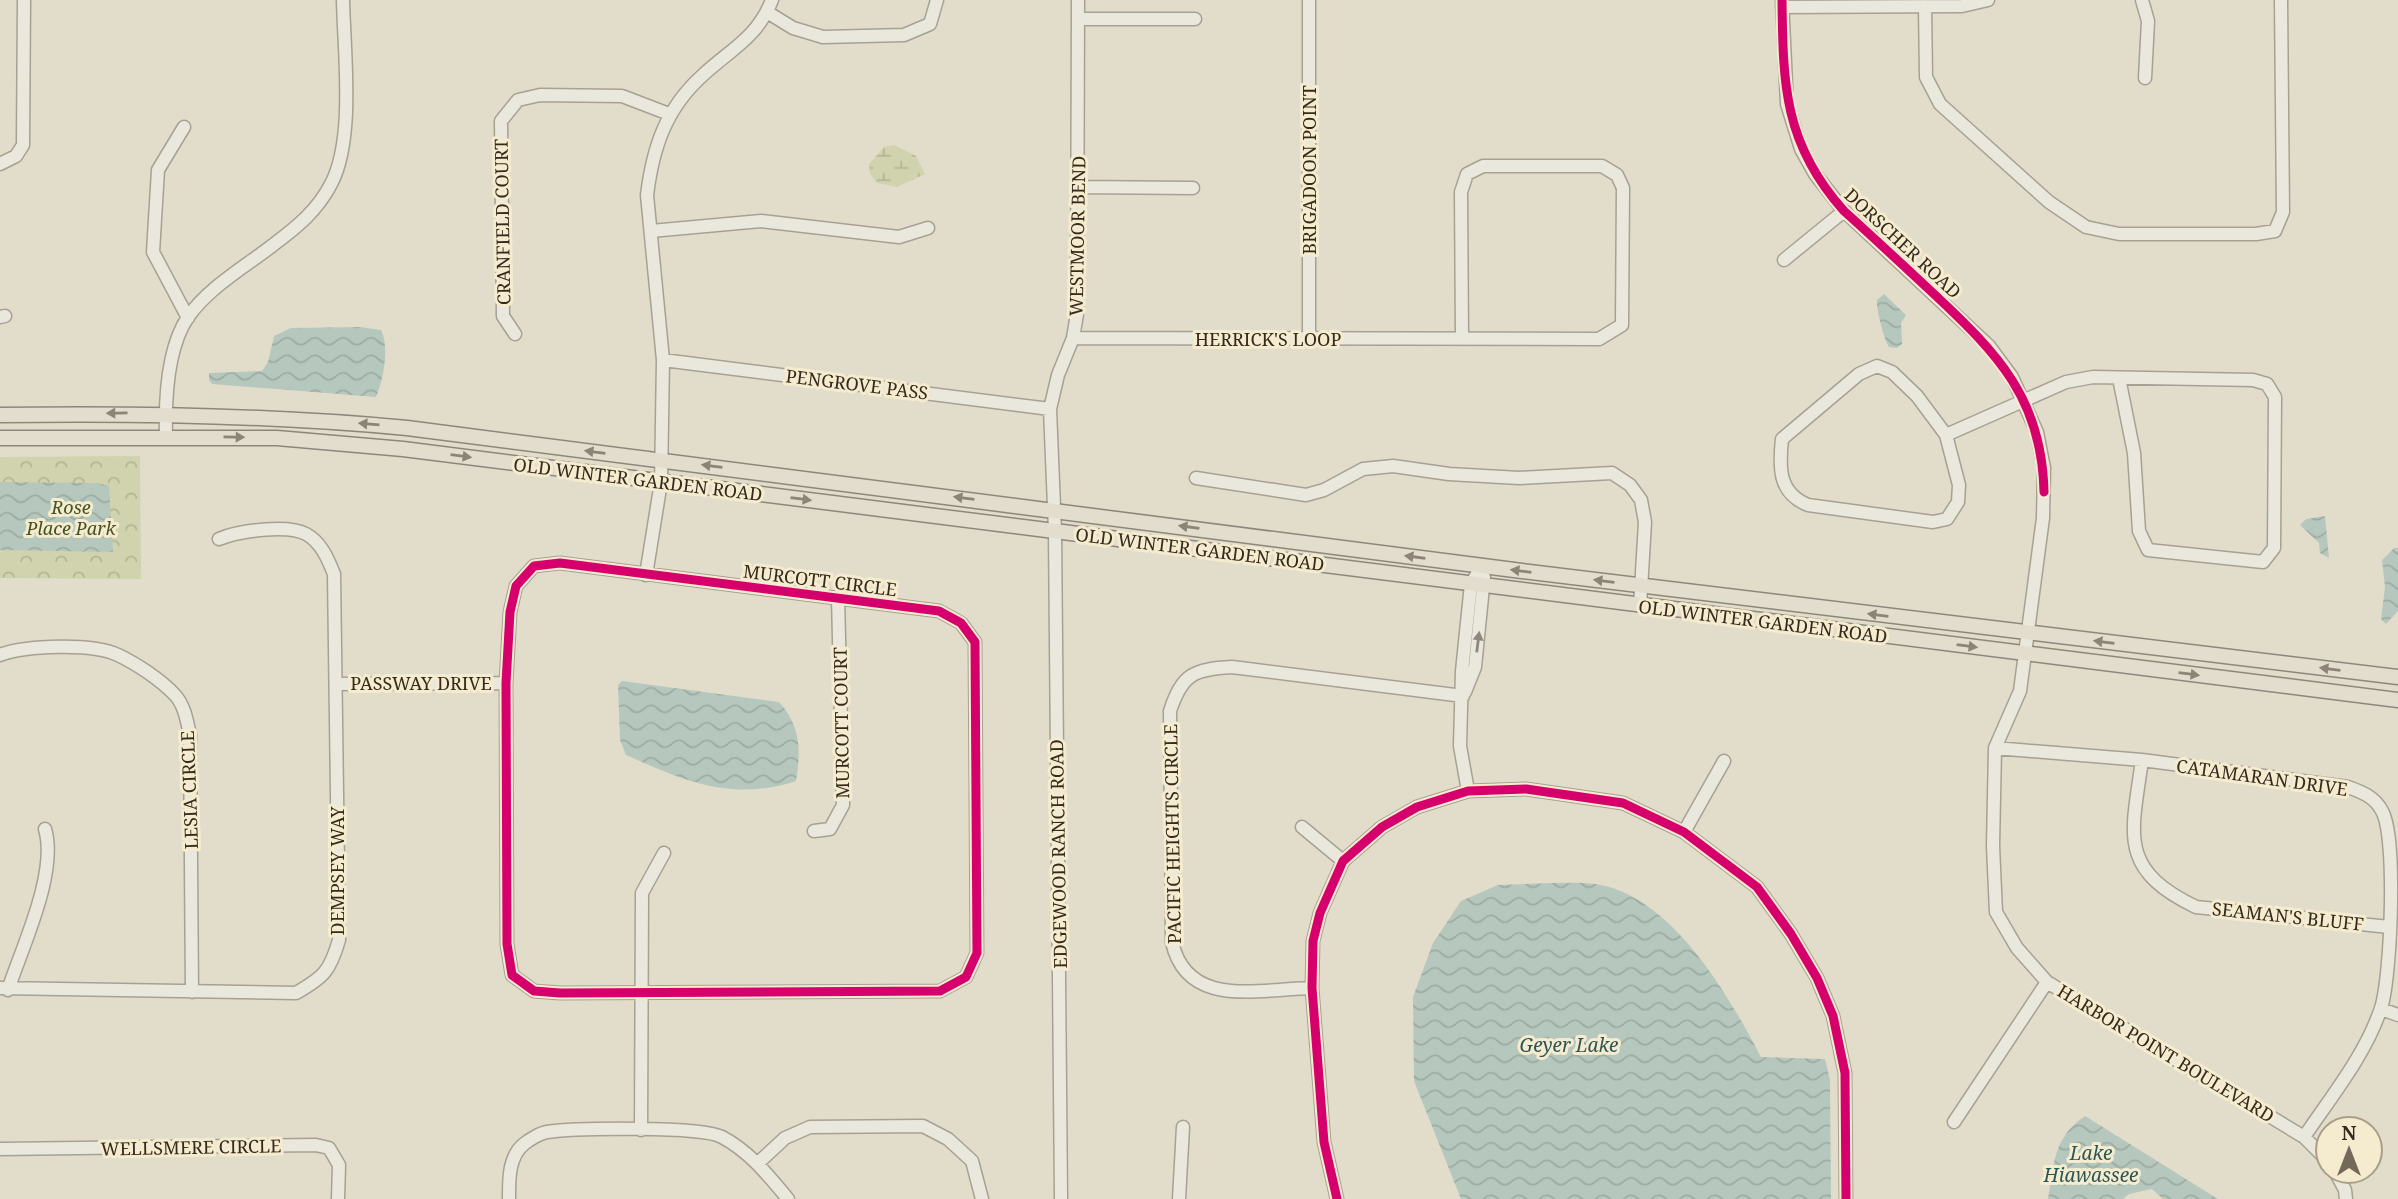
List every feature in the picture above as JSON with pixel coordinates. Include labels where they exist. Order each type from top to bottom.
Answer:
[{"type":"main road","name":"OLD WINTER GARDEN ROAD","points":[[0,415],[166,413],[294,417],[382,425],[1055,509],[1482,566],[2398,677]]},
{"type":"main road","name":"OLD WINTER GARDEN ROAD","points":[[0,438],[277,438],[403,449],[2398,699]]},
{"type":"street","points":[[0,164],[16,156],[23,145],[24,0]]},
{"type":"street","points":[[166,436],[166,413],[174,351],[187,318],[212,292],[308,219],[332,183],[345,143],[344,0]]},
{"type":"street","points":[[646,575],[662,460],[663,360],[647,195],[658,135],[669,114],[701,76],[753,35],[769,6],[793,28],[823,37],[904,35],[930,24],[937,0]]},
{"type":"street","name":"WESTMOOR BEND","points":[[1055,509],[1050,409],[1058,375],[1073,338],[1077,314],[1078,0]]},
{"type":"street","name":"BRIGADOON POINT","points":[[1309,0],[1309,340]]},
{"type":"street","points":[[1782,4],[1962,6],[1988,0]]},
{"type":"street","points":[[2142,0],[2148,21],[2145,78]]},
{"type":"street","points":[[1925,6],[1927,77],[1940,104],[2049,202],[2086,227],[2119,234],[2256,234],[2275,231],[2283,212],[2281,0]]},
{"type":"street","name":"DORSCHER ROAD","points":[[1782,4],[1784,84],[1793,128],[1815,174],[1844,211],[1989,346],[2012,377],[2025,401],[2041,450],[2044,492],[2038,562],[2024,653]]},
{"type":"street","points":[[1078,19],[1195,19]]},
{"type":"street","name":"CRANFIELD COURT","points":[[515,334],[503,316],[501,121],[518,100],[540,95],[622,96],[669,114]]},
{"type":"street","points":[[184,127],[158,170],[153,252],[187,318]]},
{"type":"street","name":"HERRICK'S LOOP","points":[[1073,338],[1599,339],[1622,325],[1623,188],[1617,175],[1602,166],[1483,166],[1467,174],[1461,192],[1462,338]]},
{"type":"street","points":[[1078,187],[1193,187]]},
{"type":"street","points":[[1784,260],[1844,211]]},
{"type":"street","points":[[651,231],[761,222],[900,237],[928,228]]},
{"type":"street","name":"PENGROVE PASS","points":[[663,360],[1050,409]]},
{"type":"street","points":[[1877,366],[1892,372],[1917,396],[1936,417],[1946,435],[1959,485],[1958,502],[1947,519],[1933,522],[1808,505],[1794,499],[1784,486],[1780,463],[1782,439],[1859,374],[1877,366]]},
{"type":"street","points":[[1946,435],[2066,382],[2093,377],[2253,380],[2267,384],[2275,397],[2274,548],[2263,562],[2148,550],[2139,531],[2134,453],[2119,378]]},
{"type":"street","points":[[1196,478],[1306,495],[1363,469],[1393,466],[1449,474],[1519,478],[1612,473],[1630,485],[1641,500],[1645,522],[1640,606]]},
{"type":"street","name":"EDGEWOOD RANCH ROAD","points":[[1055,509],[1061,1199]]},
{"type":"street","name":"DEMPSEY WAY","points":[[4,989],[296,993],[318,981],[331,967],[339,940],[334,574],[326,552],[305,533],[264,530],[236,532],[219,539]]},
{"type":"street","name":"MURCOTT CIRCLE","points":[[560,563],[646,575],[939,611],[961,623],[975,642],[977,953],[966,977],[940,990],[640,993],[534,990],[512,975],[507,944],[506,682],[510,612],[516,586],[534,566],[560,563]]},
{"type":"street","points":[[1468,790],[1460,746],[1463,696],[1475,667],[1478,585],[1482,566]]},
{"type":"street","name":"MURCOTT COURT","points":[[814,831],[830,829],[844,805],[838,597]]},
{"type":"street","name":"LESIA CIRCLE","points":[[0,655],[49,648],[85,648],[116,654],[176,696],[185,713],[190,735],[192,992]]},
{"type":"street","name":"HARBOR POINT BOULEVARD","points":[[2024,653],[2020,691],[1995,748],[1993,846],[1996,912],[2017,948],[2047,982],[2304,1137],[2314,1147]]},
{"type":"street","name":"PACIFIC HEIGHTS CIRCLE","points":[[1312,988],[1218,990],[1196,983],[1182,971],[1176,961],[1172,942],[1170,711],[1178,685],[1202,668],[1232,667],[1463,696]]},
{"type":"street","name":"PASSWAY DRIVE","points":[[335,684],[506,682]]},
{"type":"street","name":"CATAMARAN DRIVE","points":[[1995,748],[2142,760],[2348,787],[2366,793],[2382,809],[2389,839],[2389,927],[2386,985],[2381,1009],[2351,1068],[2304,1137]]},
{"type":"street","name":"SEAMAN'S BLUFF","points":[[2142,760],[2133,825],[2136,858],[2155,882],[2173,896],[2196,907],[2389,927]]},
{"type":"street","points":[[1684,832],[1724,761]]},
{"type":"street","points":[[1337,1199],[1324,1142],[1312,988],[1313,942],[1320,914],[1343,861],[1382,827],[1417,807],[1468,790],[1526,789],[1623,803],[1684,832],[1757,887],[1791,933],[1817,978],[1833,1016],[1845,1073],[1846,1199]]},
{"type":"street","points":[[1302,827],[1343,861]]},
{"type":"street","points":[[4,989],[45,879],[49,842],[45,829]]},
{"type":"street","points":[[640,1130],[642,893],[664,853]]},
{"type":"street","points":[[1954,1122],[2047,982]]},
{"type":"street","points":[[2381,1009],[2398,1015]]},
{"type":"street","points":[[758,1163],[785,1138],[810,1127],[923,1126],[947,1139],[972,1161],[982,1199]]},
{"type":"street","points":[[1179,1199],[1183,1127]]},
{"type":"street","points":[[509,1199],[509,1171],[521,1146],[544,1132],[640,1130],[690,1130],[720,1135],[758,1163],[788,1199]]},
{"type":"street","name":"WELLSMERE CIRCLE","points":[[0,1149],[316,1145],[329,1148],[339,1165],[338,1199]]},
{"type":"green space","points":[[894,145],[916,156],[925,174],[897,187],[877,183],[870,174],[869,164],[884,147]]},
{"type":"green space","name":"Rose Place Park","points":[[140,456],[141,579],[0,578],[0,457]]},
{"type":"water","points":[[1884,294],[1906,315],[1901,323],[1902,344],[1897,348],[1889,347],[1881,324],[1877,300]]},
{"type":"water","points":[[360,327],[381,330],[384,337],[384,364],[376,397],[212,384],[209,380],[209,373],[262,371],[268,362],[274,336],[291,328]]},
{"type":"water","points":[[0,482],[97,483],[109,486],[113,552],[0,550]]},
{"type":"water","points":[[2325,516],[2329,558],[2320,553],[2319,543],[2300,525],[2306,519]]},
{"type":"water","points":[[2394,548],[2398,548],[2398,611],[2386,624],[2381,619],[2385,587],[2382,560]]},
{"type":"water","points":[[622,681],[779,702],[792,720],[798,739],[796,781],[751,789],[709,786],[668,773],[626,755],[620,740],[618,685]]},
{"type":"water","name":"Geyer Lake","points":[[1498,885],[1601,885],[1628,894],[1652,910],[1675,930],[1716,980],[1761,1057],[1825,1059],[1830,1080],[1831,1199],[1461,1199],[1414,1081],[1413,997],[1433,943],[1461,901]]},
{"type":"water","name":"Lake Hiawassee","points":[[2085,1116],[2218,1199],[2163,1199],[2152,1189],[2129,1194],[2123,1199],[2048,1199],[2054,1163],[2061,1143],[2074,1124]]},
{"type":"cycle path","points":[[1782,0],[1786,86],[1798,137],[1809,162],[1844,211],[1957,316],[1996,358],[2025,404],[2035,430],[2044,492]]},
{"type":"cycle path","points":[[560,563],[939,611],[961,623],[975,642],[977,953],[966,977],[940,991],[560,993],[534,991],[512,975],[507,944],[506,683],[510,612],[516,586],[534,566],[560,563]]},
{"type":"cycle path","points":[[1337,1199],[1324,1142],[1312,988],[1313,941],[1320,913],[1343,861],[1382,827],[1417,807],[1468,791],[1526,789],[1623,803],[1684,832],[1757,887],[1791,934],[1817,978],[1833,1016],[1845,1073],[1846,1199]]}]
